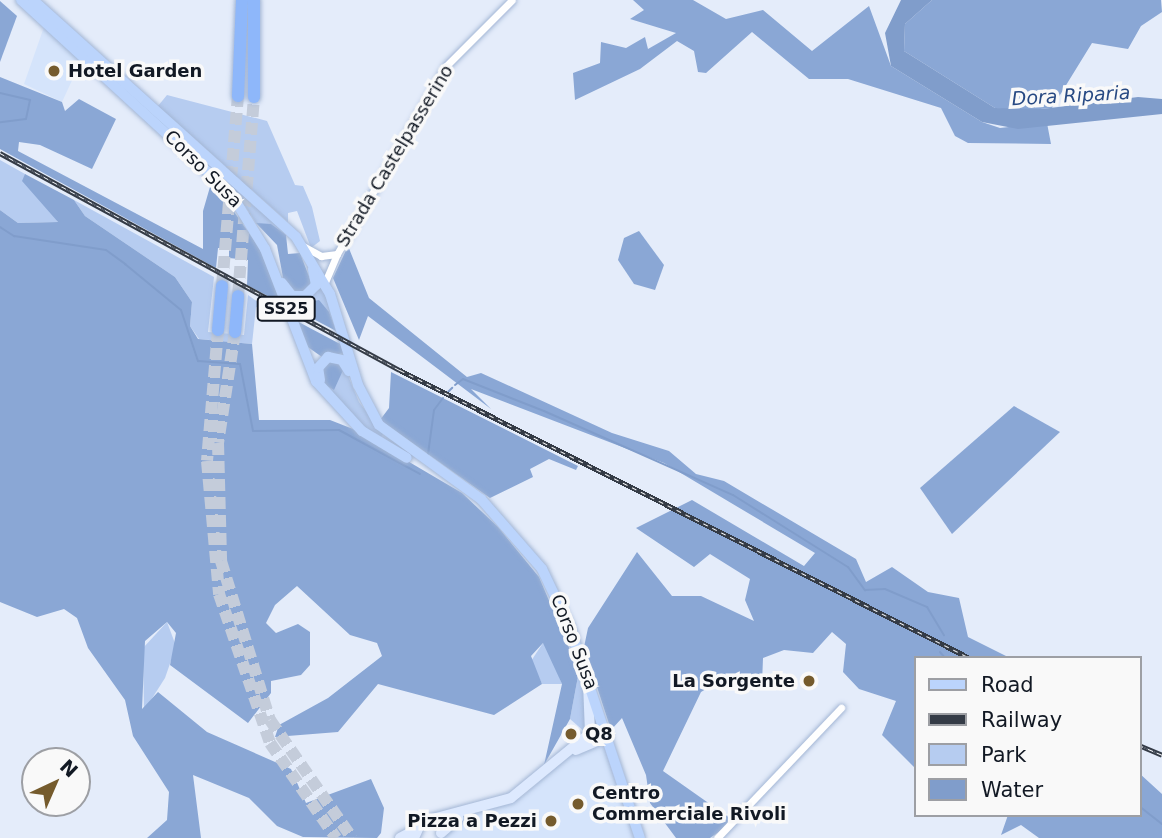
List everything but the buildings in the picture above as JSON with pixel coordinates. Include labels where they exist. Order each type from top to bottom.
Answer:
[{"type":"highway","points":[[238,96],[242,0]]},
{"type":"highway","points":[[254,0],[254,97]]},
{"type":"highway","points":[[218,330],[222,286]]},
{"type":"highway","points":[[235,332],[238,296]]},
{"type":"main road","name":"Corso Susa","points":[[21,0],[219,180],[265,249],[301,354],[341,412],[379,443],[454,480]]},
{"type":"main road","name":"Corso Susa","points":[[33,0],[303,246],[325,282],[368,408],[393,440],[489,506],[549,579],[589,680],[640,838]]},
{"type":"main road","points":[[265,249],[287,292],[301,297],[317,281],[303,246]]},
{"type":"main road","points":[[341,412],[317,376],[328,357],[345,363],[368,408]]},
{"type":"street","name":"Strada Castelpasserino","points":[[325,282],[337,254],[439,77],[512,0]]},
{"type":"street","name":"Strada Castelpasserino","points":[[303,246],[326,257],[337,254]]},
{"type":"street","points":[[589,680],[590,733]]},
{"type":"street","points":[[717,838],[841,708]]},
{"type":"street","points":[[590,733],[607,737]]},
{"type":"street","points":[[400,838],[413,835],[421,822],[433,822],[511,798],[590,733]]},
{"type":"street","points":[[562,755],[607,737]]},
{"type":"street","points":[[433,822],[441,835],[467,812]]},
{"type":"shaded area","points":[[633,0],[693,0],[726,19],[763,10],[812,51],[869,6],[891,66],[982,122],[1000,128],[1047,123],[1051,144],[968,143],[955,136],[941,108],[848,79],[809,79],[752,32],[706,73],[698,72],[694,51],[677,41],[640,69],[575,100],[573,73],[600,63],[601,42],[626,48],[645,37],[648,49],[676,33],[630,19],[644,10]]},
{"type":"shaded area","points":[[932,0],[1161,0],[1162,12],[1141,26],[1128,49],[1092,43],[1052,108],[1017,111],[995,108],[904,51],[905,24]]},
{"type":"shaded area","points":[[0,1],[17,16],[0,62]]},
{"type":"shaded area","points":[[44,27],[81,61],[62,102],[24,84]]},
{"type":"shaded area","points":[[0,77],[62,102],[65,111],[79,99],[116,119],[92,169],[40,145],[19,142],[18,151],[203,249],[203,211],[212,180],[260,249],[281,303],[247,285],[248,260],[229,258],[229,249],[218,248],[216,268],[0,149]]},
{"type":"shaded area","points":[[25,174],[74,200],[85,216],[175,277],[192,302],[190,326],[198,339],[252,344],[259,420],[330,420],[353,429],[462,493],[498,527],[539,577],[579,671],[570,719],[544,765],[562,684],[543,643],[531,656],[542,684],[494,715],[378,684],[338,732],[275,737],[279,725],[328,698],[382,656],[377,643],[350,635],[297,586],[275,605],[266,623],[276,633],[298,624],[310,632],[310,665],[301,675],[271,681],[271,693],[248,723],[170,665],[176,633],[167,622],[145,641],[142,709],[158,692],[207,732],[291,769],[306,803],[371,779],[384,808],[381,833],[377,838],[303,837],[277,826],[249,798],[193,775],[201,838],[147,838],[167,820],[169,792],[133,736],[125,700],[88,648],[77,618],[64,609],[37,617],[0,602],[0,210],[18,223],[58,222],[22,181]]},
{"type":"shaded area","points":[[256,223],[271,224],[286,235],[288,254],[300,253],[313,287],[297,294],[284,283],[277,245]]},
{"type":"shaded area","points":[[639,231],[664,265],[655,290],[634,284],[618,260],[624,238]]},
{"type":"shaded area","points":[[348,246],[369,298],[467,377],[481,373],[612,433],[669,451],[696,474],[724,481],[856,559],[866,582],[892,567],[928,592],[959,598],[968,637],[1006,656],[914,656],[914,767],[882,735],[896,701],[859,689],[843,672],[846,644],[832,632],[813,653],[784,650],[763,658],[762,684],[721,680],[701,692],[663,771],[734,821],[710,838],[676,838],[650,803],[646,775],[622,718],[611,730],[584,647],[588,628],[637,552],[672,596],[701,596],[754,621],[745,600],[750,579],[710,554],[694,567],[636,528],[692,500],[804,566],[815,553],[664,463],[471,389],[491,409],[368,316],[359,340],[333,278]]},
{"type":"shaded area","points":[[319,300],[329,312],[336,331],[289,306]]},
{"type":"shaded area","points":[[291,318],[342,345],[344,353],[322,357],[305,345]]},
{"type":"shaded area","points":[[331,358],[344,368],[334,390],[324,384],[321,366]]},
{"type":"shaded area","points":[[391,372],[578,466],[576,470],[549,459],[530,469],[533,477],[490,498],[380,420],[389,408]]},
{"type":"shaded area","points":[[1014,406],[1060,432],[952,534],[920,488]]},
{"type":"shaded area","points":[[594,744],[605,748],[634,838],[443,838],[460,819],[522,797],[566,758]]},
{"type":"shaded area","points":[[1141,775],[1162,794],[1162,838],[1039,838],[1021,825],[1001,835],[1007,817],[1141,817]]},
{"type":"green space","points":[[167,95],[267,121],[295,185],[303,186],[312,207],[320,241],[311,248],[297,211],[288,213],[288,222],[158,106]]},
{"type":"green space","points":[[0,160],[25,174],[58,222],[18,223],[0,210]]},
{"type":"green space","points":[[234,189],[280,228],[286,235],[256,223]]},
{"type":"green space","points":[[74,200],[214,277],[208,332],[244,335],[248,295],[276,315],[256,307],[252,344],[199,339],[190,326],[192,302],[175,277],[85,216]]},
{"type":"green space","points":[[320,280],[338,332],[313,300],[290,303],[289,296]]},
{"type":"green space","points":[[344,366],[359,402],[383,434],[380,438],[362,427],[324,384]]},
{"type":"green space","points":[[167,622],[176,646],[165,678],[144,711],[143,648]]},
{"type":"green space","points":[[543,643],[547,645],[562,684],[542,684],[531,661]]},
{"type":"green space","points":[[579,671],[591,724],[586,733],[570,719]]},
{"type":"water","points":[[901,0],[932,0],[905,24],[904,51],[995,108],[1042,109],[1138,97],[1162,99],[1162,114],[1018,129],[982,122],[891,66],[885,33]]},
{"type":"waterway","points":[[0,93],[30,100],[26,119],[0,122]]},
{"type":"waterway","points":[[0,227],[14,236],[106,250],[125,264],[181,310],[198,361],[240,364],[253,431],[339,430],[420,474]]},
{"type":"waterway","points":[[455,385],[463,379],[544,411],[733,495],[848,567],[865,590],[885,589],[927,607],[944,635]]},
{"type":"waterway","points":[[448,392],[452,388]]},
{"type":"waterway","points":[[428,454],[434,410],[443,398]]},
{"type":"waterway","points":[[940,652],[943,656]]},
{"type":"waterway","points":[[1141,808],[1162,824]]},
{"type":"tunnel","points":[[222,286],[238,96]]},
{"type":"tunnel","points":[[238,296],[254,97]]},
{"type":"tunnel","points":[[218,330],[207,461],[219,594],[270,743],[336,838]]},
{"type":"tunnel","points":[[235,332],[218,443],[221,561],[270,720],[352,838]]},
{"type":"railway","points":[[0,153],[400,370],[966,656]]},
{"type":"railway","points":[[1141,746],[1162,755]]},
{"type":"place","name":"Hotel Garden","points":[[54,71]]},
{"type":"place","name":"La Sorgente","points":[[809,681]]},
{"type":"place","name":"Q8","points":[[571,734]]},
{"type":"place","name":"Centro Commerciale Rivoli","points":[[578,804]]},
{"type":"place","name":"Pizza a Pezzi","points":[[551,821]]},
{"type":"water label","name":"Dora Riparia","points":[[1071,96]]}]
